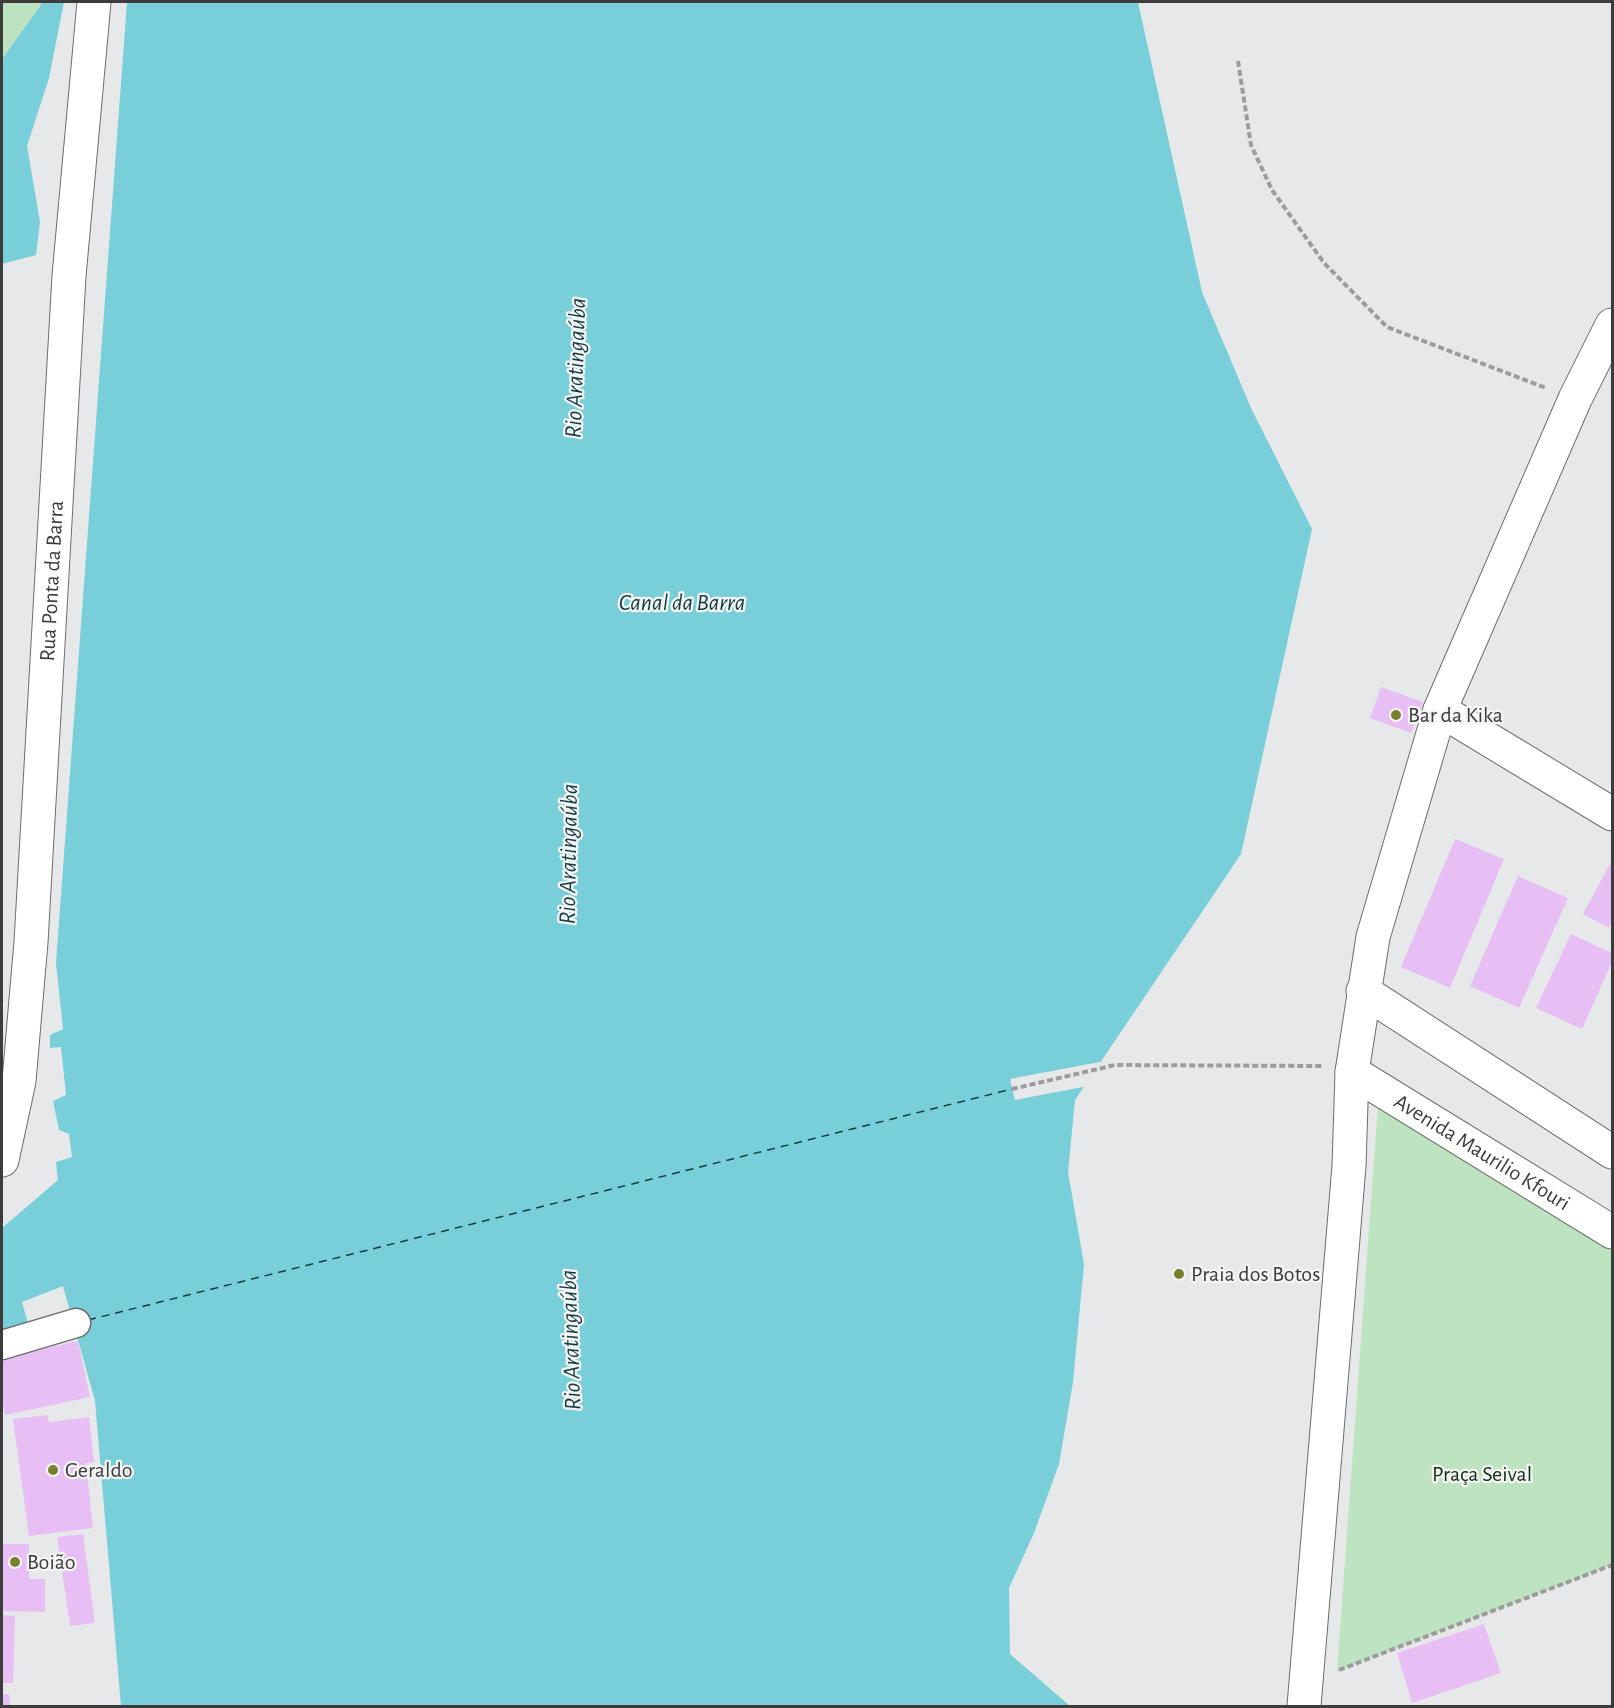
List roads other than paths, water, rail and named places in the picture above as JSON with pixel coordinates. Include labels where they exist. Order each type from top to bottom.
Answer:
[{"type":"street","name":"Rua Ponta da Barra","points":[[2,1160],[20,1081],[31,942],[69,276],[94,2]]},
{"type":"street","points":[[1304,1707],[1349,1166],[1352,1072],[1373,937],[1440,710],[1575,399],[1612,325]]},
{"type":"street","points":[[1440,710],[1612,814]]},
{"type":"street","points":[[1363,991],[1612,1152]]},
{"type":"street","name":"Avenida Maurilio Kfouri","points":[[1352,1072],[1612,1232]]},
{"type":"street","points":[[2,1345],[76,1323]]},
{"type":"water","points":[[43,2],[64,2],[49,78],[27,146],[40,222],[36,255],[2,264],[2,59]]},
{"type":"water","name":"Canal da Barra","points":[[127,2],[1138,2],[1202,292],[1251,408],[1312,529],[1241,854],[1075,1100],[1068,1172],[1084,1264],[1073,1382],[1059,1464],[1034,1533],[1009,1588],[1010,1654],[1070,1706],[121,1706],[95,1401],[63,1286],[22,1302],[30,1331],[2,1332],[2,1228],[58,1180],[56,1162],[72,1157],[69,1134],[59,1130],[53,1101],[66,1095],[61,1047],[50,1048],[50,1035],[63,1029],[56,963]]},
{"type":"place","name":"Bar da Kika","points":[[1396,715]]},
{"type":"place","name":"Praia dos Botos","points":[[1179,1274]]},
{"type":"place","name":"Geraldo","points":[[53,1470]]},
{"type":"place","name":"Boião","points":[[15,1562]]},
{"type":"water label","name":"Rio Aratingaúba","points":[[576,368]]},
{"type":"water label","name":"Rio Aratingaúba","points":[[569,854]]},
{"type":"water label","name":"Rio Aratingaúba","points":[[571,1340]]},
{"type":"park label","name":"Praça Seival","points":[[1482,1474]]}]
